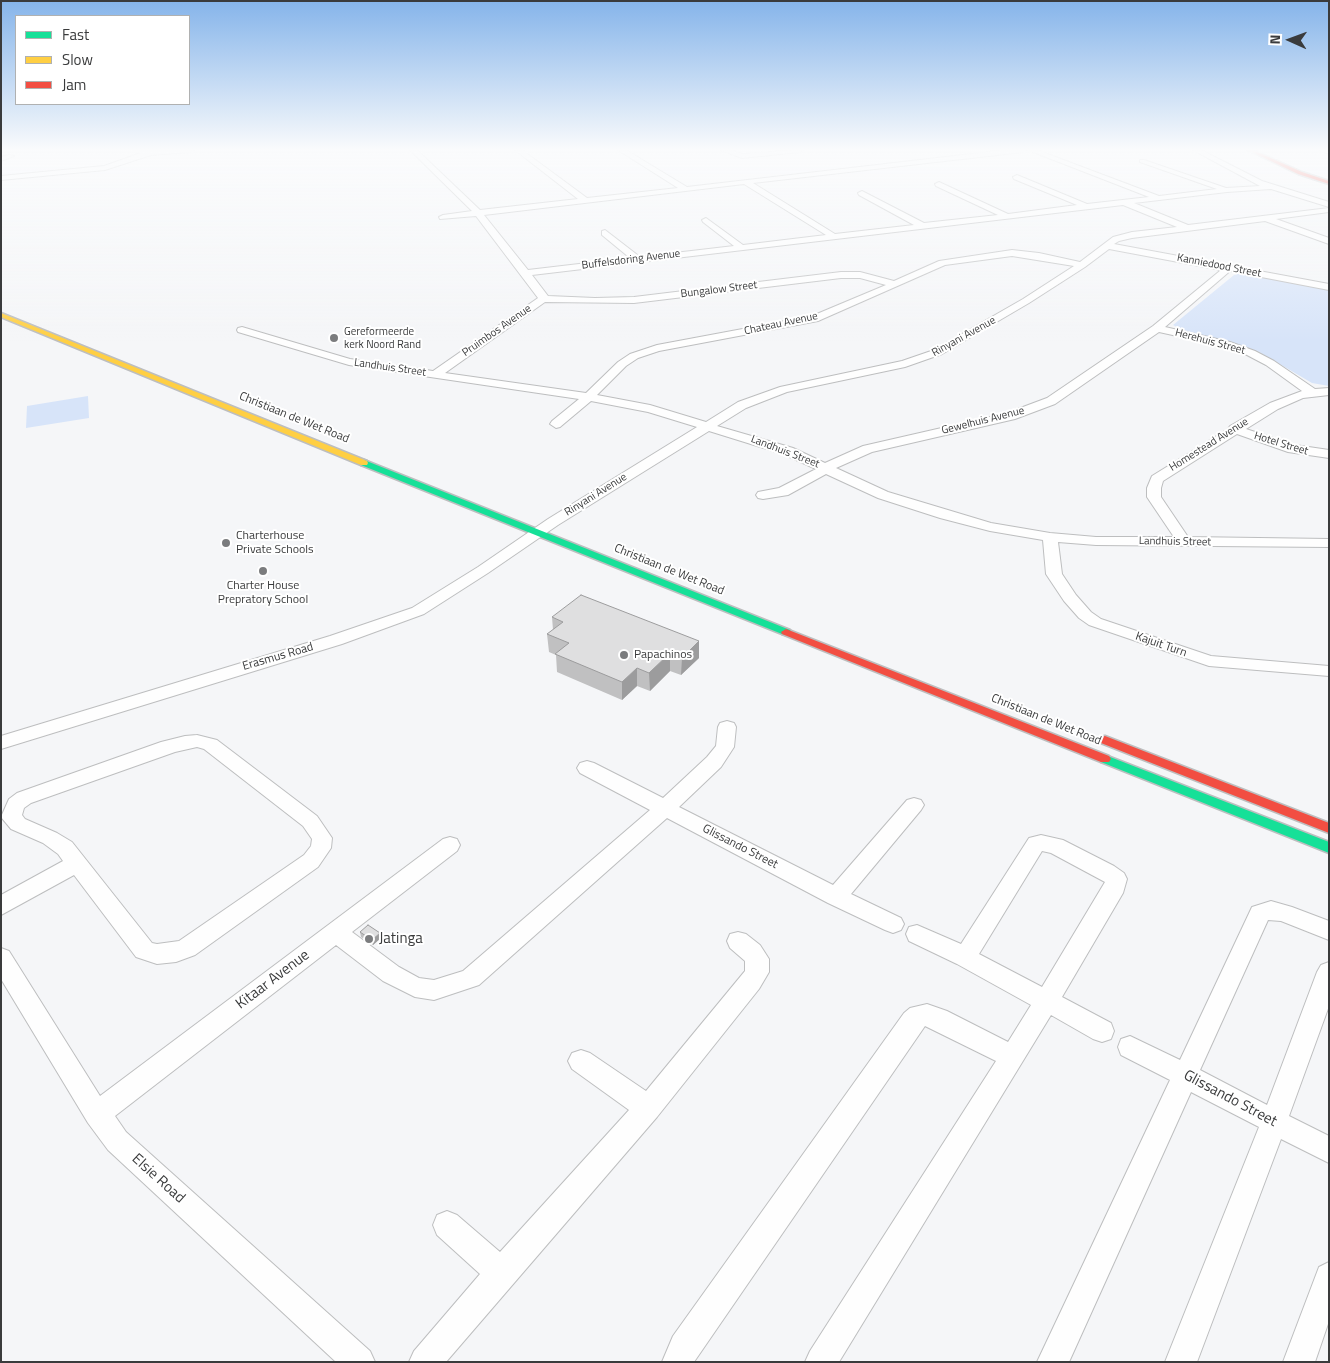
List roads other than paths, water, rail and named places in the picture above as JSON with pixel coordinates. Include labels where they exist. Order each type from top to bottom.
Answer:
[{"type":"main road","name":"Christiaan de Wet Road","points":[[1,308],[424,474]]},
{"type":"main road","name":"Christiaan de Wet Road","points":[[1,315],[544,525],[1329,848]]},
{"type":"main road","name":"Christiaan de Wet Road","points":[[544,525],[570,529]]},
{"type":"main road","name":"Christiaan de Wet Road","points":[[1090,734],[1329,828]]},
{"type":"street","name":"Pruimbos Avenue","points":[[436,374],[543,299],[542,292],[478,214]]},
{"type":"street","points":[[443,217],[481,214]]},
{"type":"street","points":[[797,214],[833,236]]},
{"type":"street","points":[[900,214],[923,226]]},
{"type":"street","points":[[1003,214],[1008,216]]},
{"type":"street","name":"Buffelsdoring Avenue","points":[[526,273],[1029,214]]},
{"type":"street","points":[[1153,214],[1188,228]]},
{"type":"street","name":"Rinyani Avenue","points":[[544,525],[742,405],[770,394],[802,385],[905,364],[938,352],[1026,301],[1082,265],[1109,246],[1113,241],[1122,237],[1300,214]]},
{"type":"street","points":[[1265,218],[1329,241]]},
{"type":"street","points":[[706,220],[741,247]]},
{"type":"street","points":[[605,232],[637,259]]},
{"type":"street","name":"Kanniedood Street","points":[[1109,246],[1327,284]]},
{"type":"street","name":"Chateau Avenue","points":[[556,424],[589,397],[622,364],[646,351],[814,318],[835,311],[942,263],[990,254],[1029,255],[1082,265]]},
{"type":"street","name":"Gewelhuis Avenue","points":[[763,495],[783,492],[827,468],[868,449],[1011,416],[1041,405],[1073,387],[1157,328],[1229,268]]},
{"type":"street","name":"Bungalow Street","points":[[543,299],[595,302],[634,300],[841,274],[860,275],[894,284]]},
{"type":"street","name":"Herehuis Street","points":[[1157,328],[1226,344],[1251,353],[1270,363],[1311,392]]},
{"type":"street","name":"Landhuis Street","points":[[242,330],[343,361],[589,397],[637,406],[710,426],[788,451],[883,495],[945,516],[990,527],[1050,537],[1096,540],[1329,543]]},
{"type":"street","name":"Homestead Avenue","points":[[1184,542],[1154,497],[1157,479],[1234,429],[1282,402],[1311,392],[1329,391]]},
{"type":"street","name":"Hotel Street","points":[[1234,429],[1293,449],[1329,454]]},
{"type":"street","name":"Erasmus Road","points":[[1,743],[244,666],[336,640],[418,611],[484,570],[544,525]]},
{"type":"street","name":"Kajuit Turn","points":[[1050,537],[1054,574],[1085,616],[1095,622],[1209,661],[1329,670]]},
{"type":"street","points":[[336,932],[391,974],[415,987],[434,990],[471,978],[665,808],[721,754],[725,746],[727,727]]},
{"type":"street","points":[[197,741],[210,744],[310,821],[322,838],[321,848],[311,861],[186,948],[176,952],[157,954],[144,950],[77,863],[65,848],[50,838],[18,824],[11,816],[16,804],[24,798],[185,742],[197,741]]},
{"type":"street","name":"Glissando Street","points":[[587,768],[836,897],[893,924]]},
{"type":"street","points":[[836,897],[914,805]]},
{"type":"street","points":[[821,1362],[1047,1002],[1115,887],[1116,879],[1056,846],[1036,844],[965,957]]},
{"type":"street","name":"Kitaar Avenue","points":[[97,1114],[450,845]]},
{"type":"street","points":[[1,906],[77,863]]},
{"type":"street","points":[[1053,1362],[1260,913],[1271,910],[1284,913],[1329,932]]},
{"type":"street","points":[[917,934],[965,957],[1102,1031]]},
{"type":"street","points":[[425,1362],[501,1273],[648,1108],[757,972],[757,960],[752,952],[738,941]]},
{"type":"street","name":"Elsie Road","points":[[1,958],[97,1114],[117,1141],[359,1362]]},
{"type":"street","points":[[1181,1362],[1274,1122],[1329,972]]},
{"type":"street","points":[[678,1362],[684,1347],[913,1021],[919,1016],[927,1015],[1013,1057]]},
{"type":"street","name":"Glissando Street","points":[[1130,1048],[1329,1150]]},
{"type":"street","points":[[581,1061],[648,1108]]},
{"type":"street","points":[[447,1225],[501,1273]]},
{"type":"street","points":[[1300,1362],[1329,1277]]},
{"type":"place","name":"Gereformeerde kerk Noord Rand","points":[[334,338]]},
{"type":"place","name":"Charterhouse Private Schools","points":[[226,543]]},
{"type":"place","name":"Charter House Prepratory School","points":[[263,571]]},
{"type":"place","name":"Papachinos","points":[[624,655]]},
{"type":"place","name":"Jatinga","points":[[369,939]]}]
